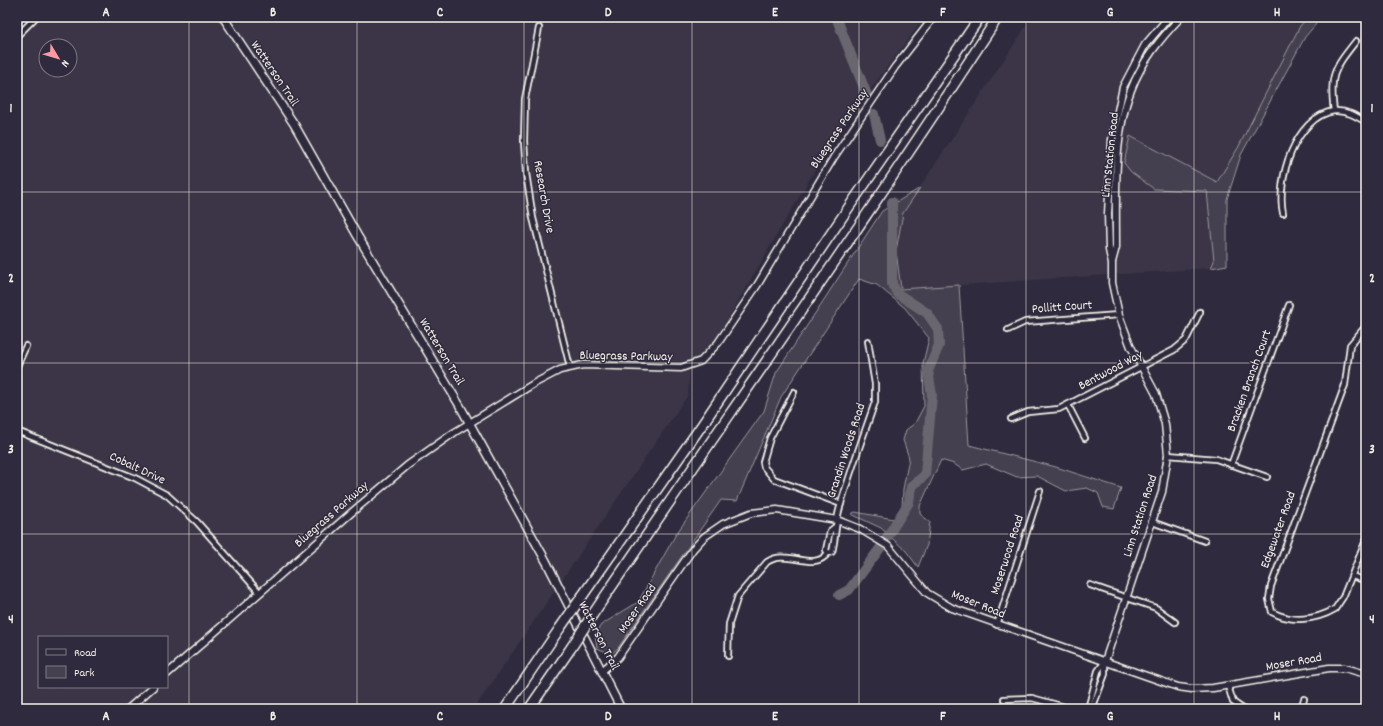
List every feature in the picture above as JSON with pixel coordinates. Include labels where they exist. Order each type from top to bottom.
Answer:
[{"type":"highway","points":[[505,709],[702,426],[849,207],[980,17]]},
{"type":"highway","points":[[529,709],[726,418],[796,319],[998,17]]},
{"type":"main road","name":"Watterson Trail","points":[[223,17],[301,135],[356,235],[470,423],[539,548],[621,709]]},
{"type":"street","points":[[17,36],[36,17]]},
{"type":"street","name":"Bluegrass Parkway","points":[[168,673],[408,465],[470,423],[548,376],[570,367],[596,364],[681,368],[696,364],[711,352],[758,284],[834,157],[895,67],[934,17]]},
{"type":"street","name":"Linn Station Road","points":[[1088,709],[1098,671],[1105,661],[1152,522],[1164,481],[1168,455],[1168,437],[1162,410],[1125,334],[1119,315],[1112,283],[1112,264],[1108,246],[1109,172],[1112,139],[1118,105],[1123,87],[1134,63],[1145,45],[1169,17]]},
{"type":"street","name":"Linn Station Road","points":[[1112,264],[1116,247],[1120,140],[1131,90],[1152,50],[1181,17]]},
{"type":"street","name":"Research Drive","points":[[539,28],[525,99],[524,141],[526,173],[533,218],[570,367]]},
{"type":"street","points":[[1334,111],[1332,90],[1333,76],[1337,65],[1356,41]]},
{"type":"street","points":[[1283,213],[1280,196],[1283,178],[1287,164],[1301,134],[1313,121],[1334,111],[1352,114],[1366,122]]},
{"type":"street","name":"Bracken Branch Court","points":[[1231,464],[1289,305]]},
{"type":"street","name":"Bentwood Way","points":[[1011,419],[1028,412],[1054,410],[1068,405],[1182,345],[1192,332],[1200,312]]},
{"type":"street","name":"Pollitt Court","points":[[1008,330],[1025,322],[1119,315]]},
{"type":"street","name":"Edgewater Road","points":[[1366,326],[1350,345],[1345,385],[1271,586],[1269,599],[1272,612],[1280,617],[1295,620],[1330,612],[1339,605],[1366,540]]},
{"type":"street","name":"Grandin Woods Road","points":[[728,656],[729,624],[738,596],[767,562],[773,558],[787,557],[814,562],[823,560],[828,553],[826,550],[830,531],[835,527],[841,504],[875,402],[875,384],[868,341]]},
{"type":"street","points":[[17,366],[26,346]]},
{"type":"street","points":[[794,392],[770,438],[763,462],[764,466],[774,479],[841,504]]},
{"type":"street","points":[[1068,405],[1085,438]]},
{"type":"street","name":"Cobalt Drive","points":[[17,431],[135,478],[167,495],[197,522],[260,593]]},
{"type":"street","points":[[1168,455],[1205,457],[1231,464],[1267,477]]},
{"type":"street","name":"Moserwood Road","points":[[997,625],[1040,491]]},
{"type":"street","name":"Moser Road","points":[[602,671],[618,657],[693,549],[704,537],[720,526],[740,516],[777,510],[837,520],[860,529],[888,546],[919,584],[940,602],[952,608],[997,625],[1184,688],[1201,689],[1228,686],[1329,668],[1344,668],[1366,674]]},
{"type":"street","points":[[1152,522],[1204,541]]},
{"type":"street","points":[[1352,576],[1366,581]]},
{"type":"street","points":[[1090,586],[1161,611],[1175,622]]},
{"type":"street","name":"Linn Station Road","points":[[1092,709],[1105,674],[1105,661]]},
{"type":"street","points":[[1228,686],[1233,702],[1243,709]]},
{"type":"street","points":[[128,709],[152,688]]},
{"type":"street","points":[[1004,699],[1032,698],[1072,709]]},
{"type":"street","points":[[1301,709],[1304,699]]},
{"type":"shaded area","points":[[17,17],[925,17],[833,139],[716,339],[690,365],[688,395],[474,709],[17,709]]},
{"type":"shaded area","points":[[1032,17],[1308,17],[1300,26],[1238,148],[1217,182],[1130,136],[1131,172],[1154,189],[1207,191],[1214,261],[1211,268],[901,289],[896,251],[903,213]]},
{"type":"green space","points":[[1308,17],[1322,17],[1305,37],[1241,155],[1227,199],[1227,265],[1211,268],[1214,261],[1207,191],[1154,189],[1131,172],[1124,163],[1130,136],[1217,182],[1238,148],[1300,26]]},
{"type":"green space","points":[[920,188],[903,213],[896,251],[901,289],[959,285],[969,445],[1056,467],[1121,488],[1114,509],[1103,507],[1098,493],[1087,488],[1066,491],[1037,476],[1017,477],[986,464],[963,470],[954,464],[941,460],[920,506],[920,514],[930,522],[927,545],[918,567],[906,551],[881,528],[851,514],[855,512],[894,519],[902,507],[903,489],[909,458],[903,440],[906,430],[915,423],[924,406],[923,363],[929,338],[905,308],[877,285],[859,279],[781,397],[737,501],[721,500],[618,648],[611,654],[597,648],[595,634],[601,625],[638,602],[676,534],[764,411],[776,373],[882,211]]},
{"type":"waterway","points":[[836,17],[867,95]]},
{"type":"waterway","points":[[874,114],[880,140]]},
{"type":"waterway","points":[[886,539],[909,502],[911,487],[925,475],[932,395],[928,371],[939,345],[938,329],[927,313],[898,294],[892,284],[892,202]]},
{"type":"waterway","points":[[839,595],[849,590],[881,547]]}]
